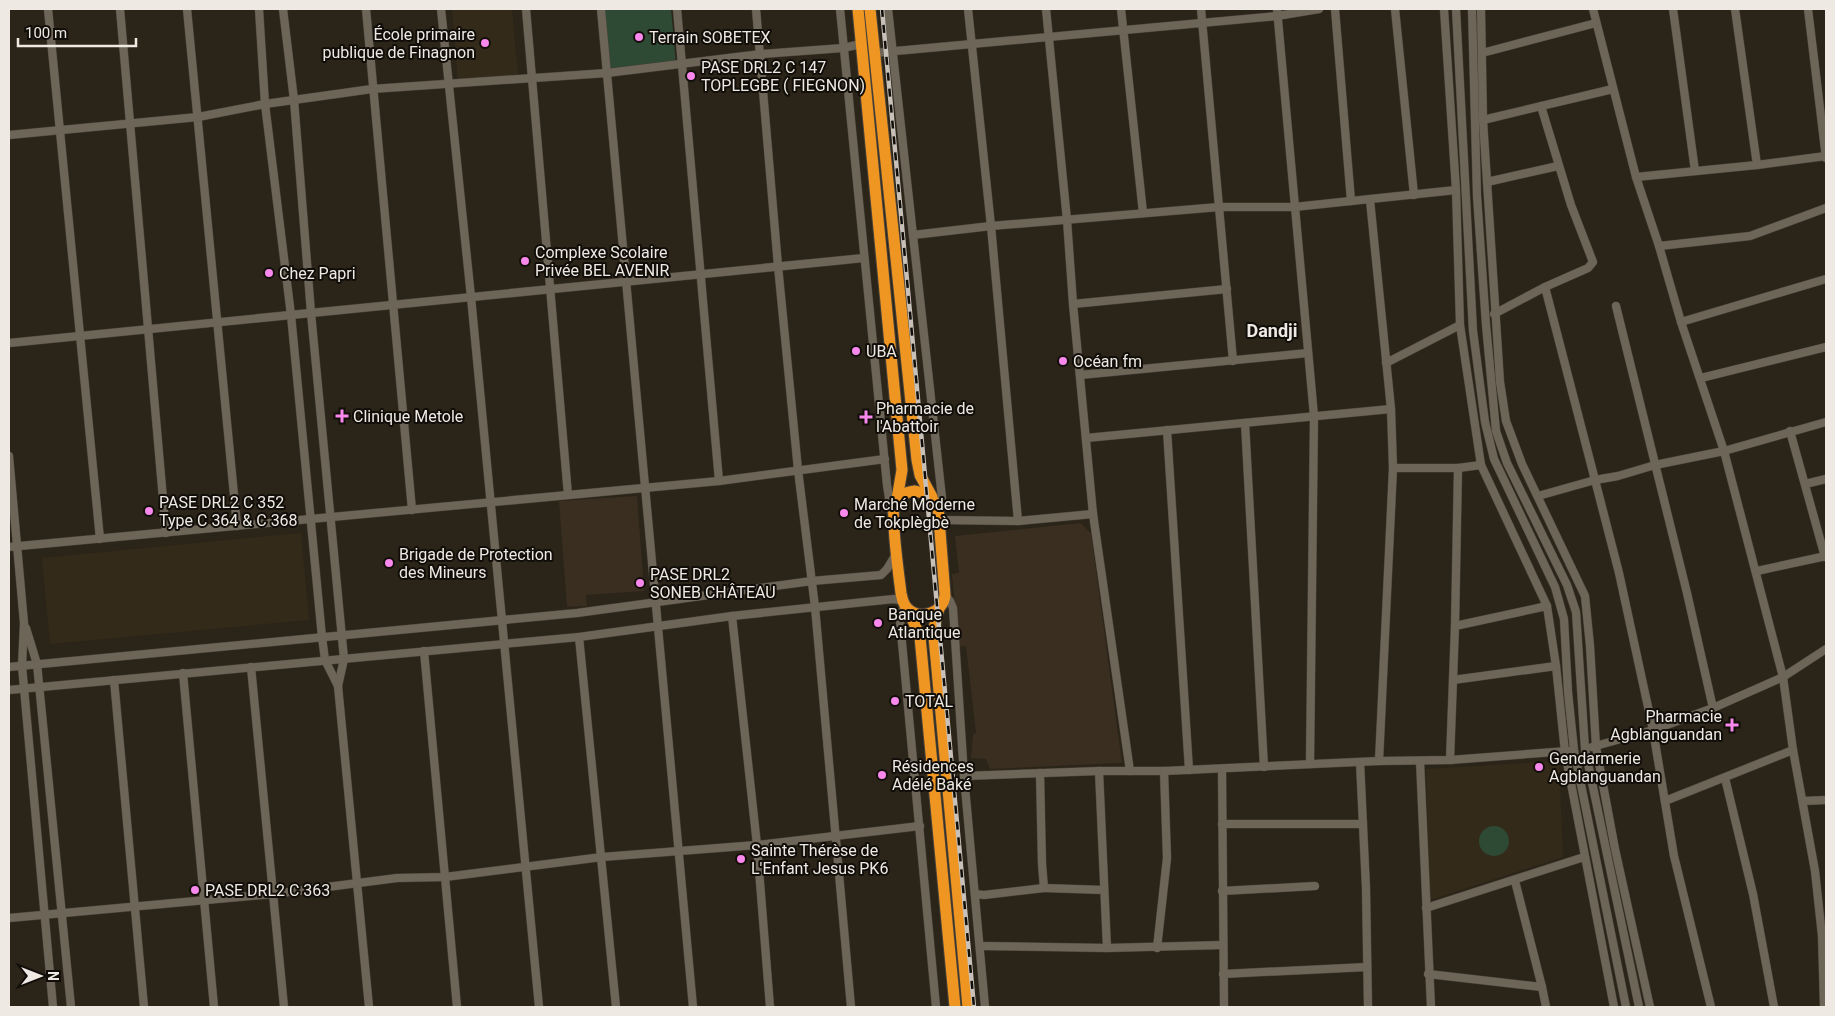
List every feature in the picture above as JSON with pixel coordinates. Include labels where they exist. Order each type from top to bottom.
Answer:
[{"type":"highway","points":[[858,9],[902,470],[897,499],[894,505],[896,554],[906,606],[920,637],[954,1007]]},
{"type":"highway","points":[[870,9],[917,460],[920,475],[935,502],[939,520],[945,595],[944,602],[935,611],[918,614],[906,606]]},
{"type":"highway","points":[[897,499],[905,492],[921,491],[935,502]]},
{"type":"highway","points":[[939,608],[934,628],[934,643],[968,1007]]},
{"type":"street","points":[[48,9],[100,539]]},
{"type":"street","points":[[120,9],[166,533]]},
{"type":"street","points":[[188,9],[237,526]]},
{"type":"street","points":[[258,9],[265,104],[291,315],[322,637],[325,660],[338,686]]},
{"type":"street","points":[[283,9],[294,100],[311,313],[342,635],[344,659],[338,686],[369,1007]]},
{"type":"street","points":[[366,9],[412,510]]},
{"type":"street","points":[[442,9],[539,1007]]},
{"type":"street","points":[[526,9],[568,495]]},
{"type":"street","points":[[601,9],[654,602],[658,626],[693,1007]]},
{"type":"street","points":[[677,9],[718,481]]},
{"type":"street","points":[[756,9],[778,266],[798,470],[815,607],[834,836],[851,1007]]},
{"type":"street","points":[[840,9],[888,494],[890,509],[894,517]]},
{"type":"street","points":[[888,9],[942,498],[935,502]]},
{"type":"street","points":[[968,9],[991,226],[1018,521]]},
{"type":"street","points":[[1046,9],[1093,514],[1130,771]]},
{"type":"street","points":[[1121,9],[1143,213]]},
{"type":"street","points":[[1201,9],[1233,360]]},
{"type":"street","points":[[874,53],[1202,23],[1319,9]]},
{"type":"street","points":[[1335,9],[1352,201]]},
{"type":"street","points":[[1395,9],[1414,195]]},
{"type":"street","points":[[1444,9],[1456,190],[1460,326],[1481,465],[1547,606],[1556,666],[1565,752],[1614,1007]]},
{"type":"street","points":[[1456,9],[1473,331],[1485,422],[1494,460],[1555,587],[1564,619],[1568,692],[1574,750],[1626,1007]]},
{"type":"street","points":[[1472,9],[1477,196],[1496,431],[1507,463],[1567,585],[1576,612],[1585,749],[1639,1007]]},
{"type":"street","points":[[1481,9],[1483,120],[1494,314],[1500,382],[1506,421],[1522,464],[1585,596],[1596,747],[1615,849],[1650,1007]]},
{"type":"street","points":[[1593,9],[1636,177],[1724,451],[1757,571],[1783,677],[1793,750],[1815,871],[1822,936],[1824,1007]]},
{"type":"street","points":[[1673,9],[1695,171]]},
{"type":"street","points":[[1735,9],[1757,165]]},
{"type":"street","points":[[1636,177],[1826,156],[1808,9]]},
{"type":"street","points":[[1277,13],[1314,416],[1310,764]]},
{"type":"street","points":[[1482,53],[1596,23]]},
{"type":"street","points":[[9,135],[198,117],[265,104],[372,89],[607,73],[761,54],[843,48],[861,44]]},
{"type":"street","points":[[1483,120],[1613,89]]},
{"type":"street","points":[[1494,314],[1588,268],[1593,262],[1558,166],[1541,106]]},
{"type":"street","points":[[1487,182],[1558,166]]},
{"type":"street","points":[[913,235],[991,226],[1220,207],[1294,207],[1456,190]]},
{"type":"street","points":[[1370,200],[1391,409],[1393,468],[1379,761]]},
{"type":"street","points":[[1659,246],[1750,236],[1826,208]]},
{"type":"street","points":[[9,343],[864,258]]},
{"type":"street","points":[[1681,322],[1826,279]]},
{"type":"street","points":[[1545,288],[1619,573],[1653,730],[1674,856],[1711,1007]]},
{"type":"street","points":[[1073,304],[1227,289]]},
{"type":"street","points":[[1616,306],[1687,593],[1713,708]]},
{"type":"street","points":[[1386,363],[1460,326]]},
{"type":"street","points":[[1701,378],[1826,347]]},
{"type":"street","points":[[1080,375],[1308,353]]},
{"type":"street","points":[[1086,438],[1391,409]]},
{"type":"street","points":[[1538,496],[1655,465],[1724,451],[1826,422]]},
{"type":"street","points":[[1244,423],[1264,767]]},
{"type":"street","points":[[1167,430],[1189,770]]},
{"type":"street","points":[[1757,571],[1826,556],[1790,431]]},
{"type":"street","points":[[9,456],[13,547],[24,623],[37,664],[40,687],[71,1007]]},
{"type":"street","points":[[13,547],[718,481],[885,460]]},
{"type":"street","points":[[1393,468],[1458,468],[1481,465]]},
{"type":"street","points":[[1450,760],[1456,626],[1458,468]]},
{"type":"street","points":[[1805,484],[1826,480]]},
{"type":"street","points":[[939,520],[1018,521],[1093,514]]},
{"type":"street","points":[[9,667],[578,613],[812,581],[881,575],[888,569],[896,554]]},
{"type":"street","points":[[945,595],[950,601],[952,608],[964,776],[985,1007]]},
{"type":"street","points":[[9,690],[579,637],[732,616],[894,599],[906,606],[900,615],[900,622],[936,1007]]},
{"type":"street","points":[[1456,626],[1547,606]]},
{"type":"street","points":[[732,616],[757,845],[770,1007]]},
{"type":"street","points":[[24,623],[22,666],[53,1007]]},
{"type":"street","points":[[579,637],[616,1007]]},
{"type":"street","points":[[964,776],[1099,771],[1164,771],[1379,761],[1450,760],[1565,752],[1596,747],[1653,730],[1713,708],[1783,677],[1826,649]]},
{"type":"street","points":[[424,651],[457,1007]]},
{"type":"street","points":[[1453,680],[1556,666]]},
{"type":"street","points":[[251,667],[284,1007]]},
{"type":"street","points":[[183,674],[214,1007]]},
{"type":"street","points":[[114,680],[144,1007]]},
{"type":"street","points":[[1665,801],[1793,750]]},
{"type":"street","points":[[1420,761],[1428,974],[1431,1007]]},
{"type":"street","points":[[1360,762],[1368,1007]]},
{"type":"street","points":[[1222,769],[1224,1007]]},
{"type":"street","points":[[1099,771],[1107,948]]},
{"type":"street","points":[[1157,948],[1167,858],[1164,771]]},
{"type":"street","points":[[1040,773],[1044,888]]},
{"type":"street","points":[[1725,778],[1753,894],[1774,1007]]},
{"type":"street","points":[[1803,801],[1826,800]]},
{"type":"street","points":[[1222,824],[1363,824]]},
{"type":"street","points":[[9,918],[135,905],[273,894],[397,878],[445,877],[602,857],[757,845],[920,826]]},
{"type":"street","points":[[1426,908],[1515,881],[1584,857]]},
{"type":"street","points":[[1515,881],[1546,1007]]},
{"type":"street","points":[[1222,891],[1315,886]]},
{"type":"street","points":[[976,894],[984,895],[1044,888],[1104,890]]},
{"type":"street","points":[[980,946],[1157,948],[1223,945]]},
{"type":"street","points":[[1223,974],[1367,967]]},
{"type":"street","points":[[1428,974],[1542,987]]},
{"type":"shaded area","name":"École primaire publique de Finagnon","points":[[452,9],[512,9],[518,76],[458,81]]},
{"type":"shaded area","points":[[637,496],[644,591],[586,595],[587,606],[567,607],[559,501]]},
{"type":"shaded area","points":[[1081,523],[1091,534],[1122,763],[990,769],[986,759],[971,758],[973,734],[976,733],[966,646],[959,647],[952,574],[959,573],[955,536]]},
{"type":"shaded area","points":[[301,533],[309,620],[50,644],[42,558]]},
{"type":"shaded area","points":[[1559,761],[1563,857],[1430,900],[1426,769]]},
{"type":"green space","name":"Terrain SOBETEX","points":[[602,9],[671,9],[676,65],[606,72]]},
{"type":"green space","points":[[1494,826],[1505,830],[1509,841],[1505,852],[1494,856],[1483,852],[1479,841],[1483,830]]},
{"type":"railway","points":[[882,9],[974,1007]]},
{"type":"place","name":"Terrain SOBETEX","points":[[639,37]]},
{"type":"place","name":"École primaire publique de Finagnon","points":[[485,43]]},
{"type":"place","name":"PASE DRL2 C 147 TOPLEGBE ( FIEGNON)","points":[[691,76]]},
{"type":"place","name":"Complexe Scolaire Privée BEL AVENIR","points":[[525,261]]},
{"type":"place","name":"Chez Papri","points":[[269,273]]},
{"type":"place","name":"UBA","points":[[856,351]]},
{"type":"place","name":"Océan fm","points":[[1063,361]]},
{"type":"place","name":"Clinique Metole","points":[[342,416]]},
{"type":"place","name":"Pharmacie de l'Abattoir","points":[[866,417]]},
{"type":"place","name":"PASE DRL2 C 352 Type C 364 & C 368","points":[[149,511]]},
{"type":"place","name":"Marché Moderne de Tokplègbè","points":[[844,513]]},
{"type":"place","name":"Brigade de Protection des Mineurs","points":[[389,563]]},
{"type":"place","name":"PASE DRL2 SONEB CHÂTEAU","points":[[640,583]]},
{"type":"place","name":"Banque Atlantique","points":[[878,623]]},
{"type":"place","name":"TOTAL","points":[[895,701]]},
{"type":"place","name":"Pharmacie Agblanguandan","points":[[1732,725]]},
{"type":"place","name":"Gendarmerie Agblanguandan","points":[[1539,767]]},
{"type":"place","name":"Résidences Adélé Baké","points":[[882,775]]},
{"type":"place","name":"Sainte Thérèse de L'Enfant Jesus PK6","points":[[741,859]]},
{"type":"place","name":"PASE DRL2 C 363","points":[[195,890]]},
{"type":"district","name":"Dandji","points":[[1272,330]]}]
